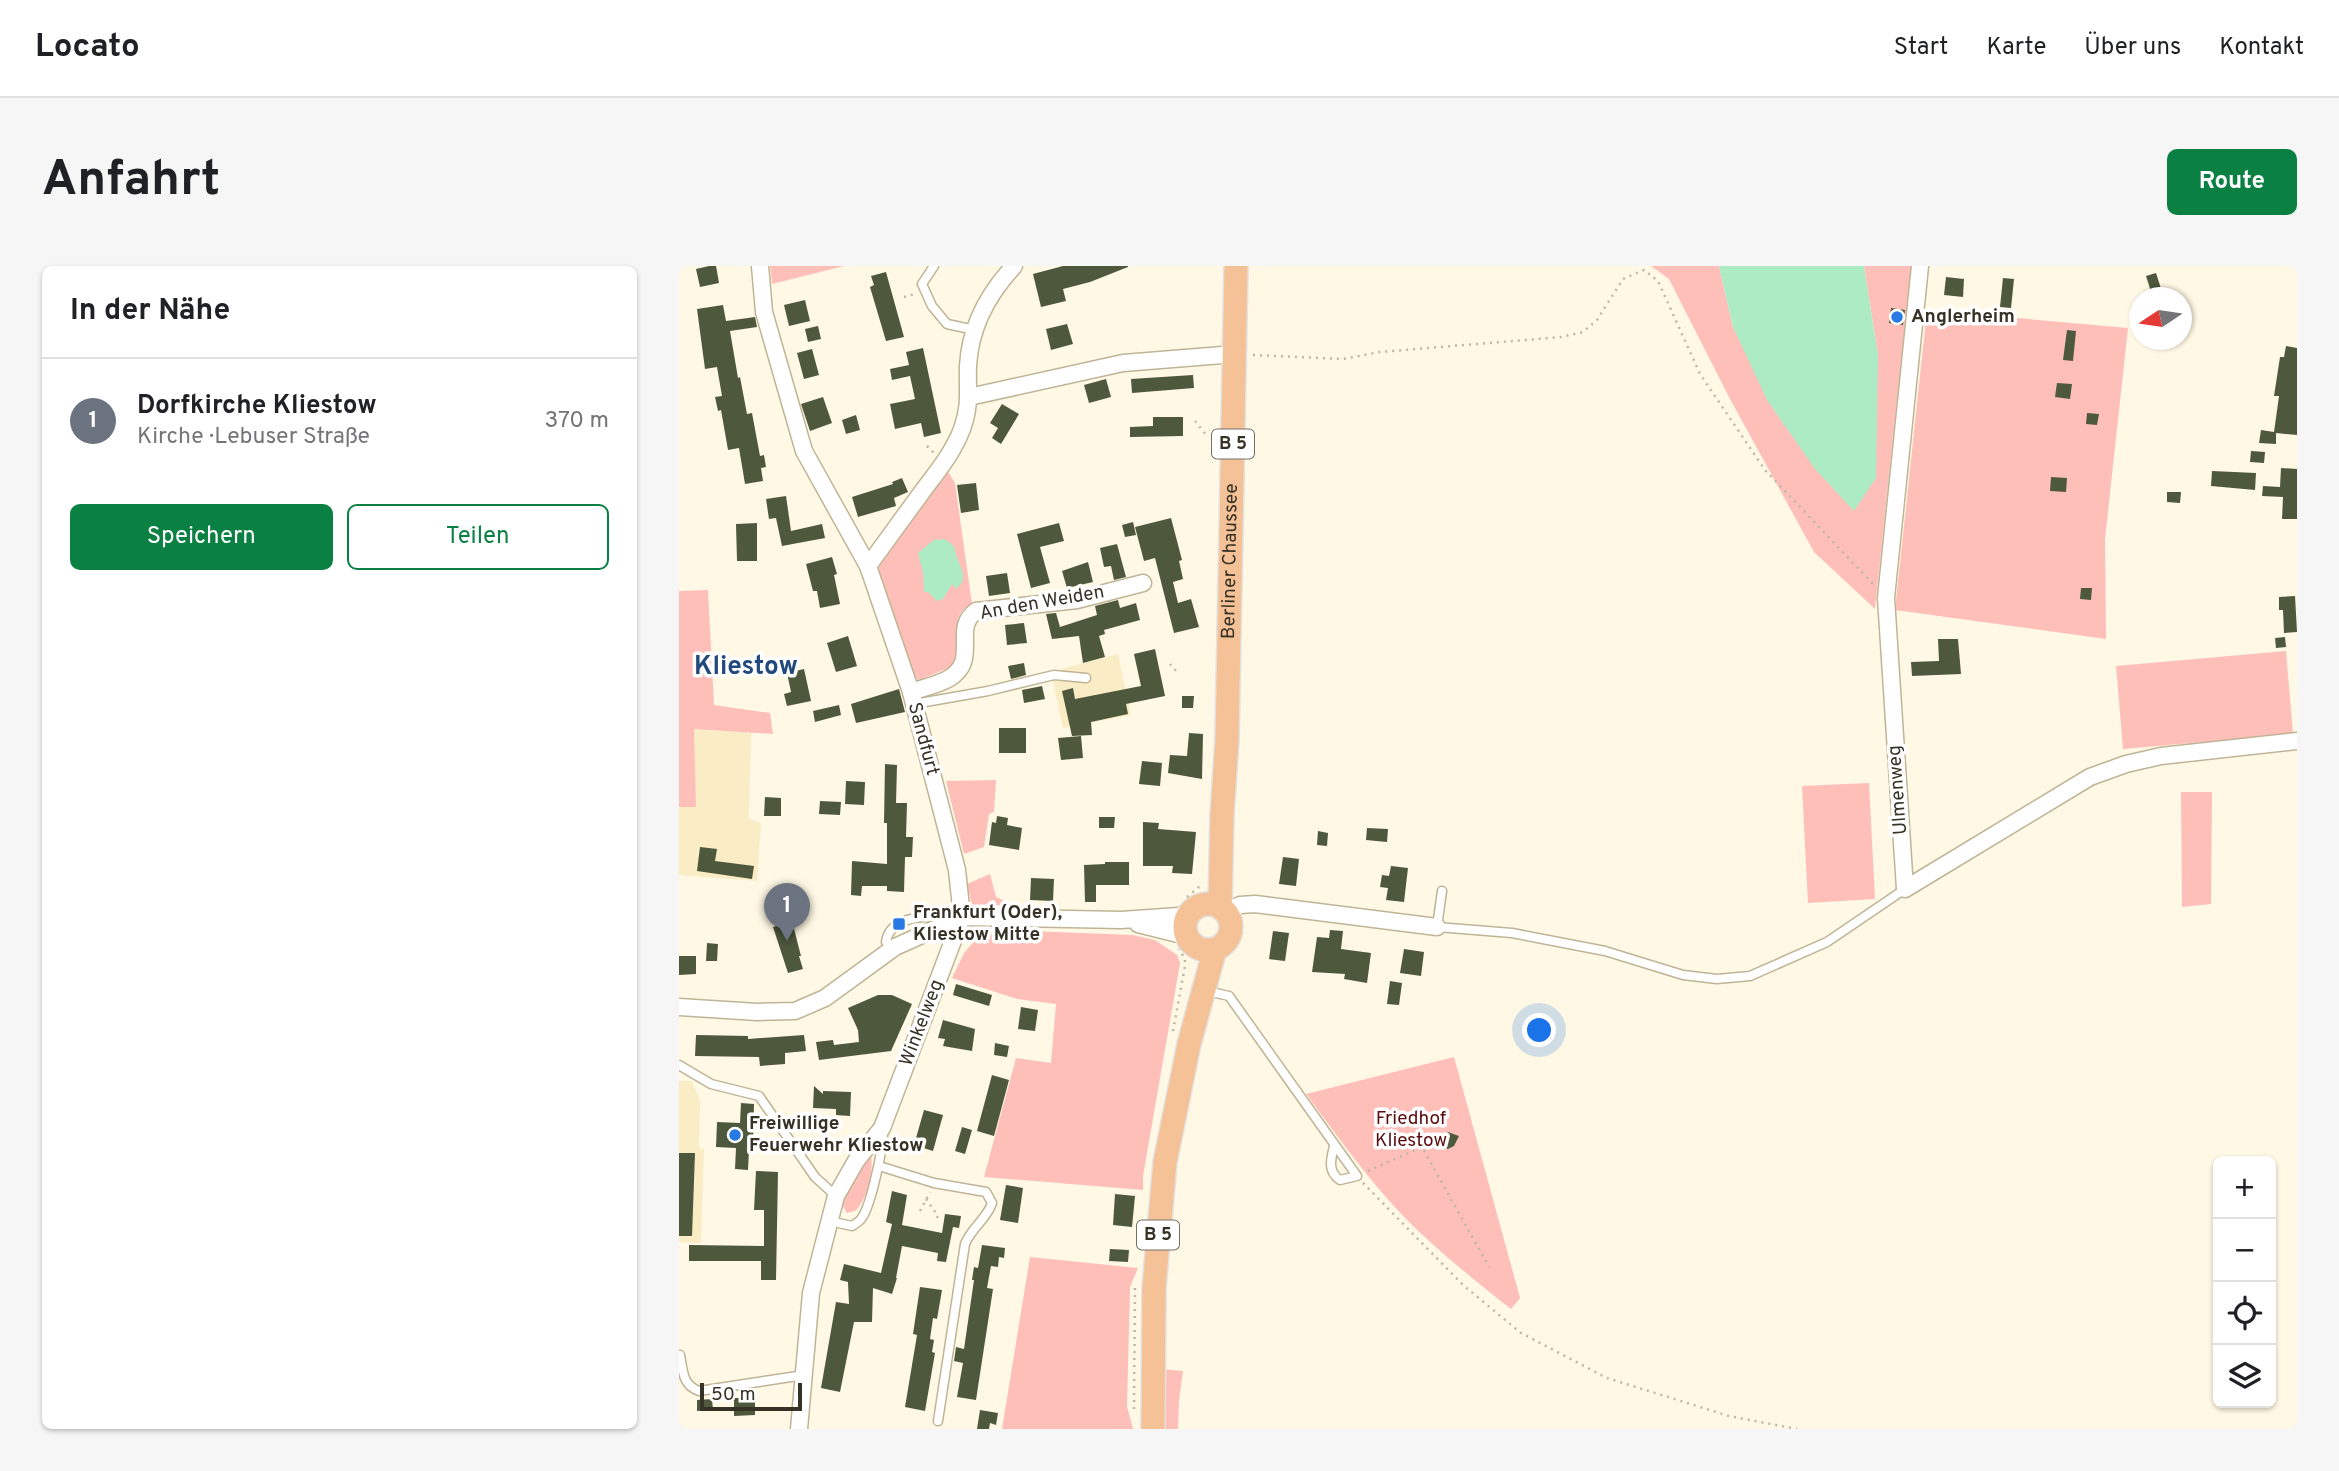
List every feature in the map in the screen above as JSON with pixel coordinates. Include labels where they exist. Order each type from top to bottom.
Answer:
[{"type":"main road","name":"Berliner Chaussee","points":[[1210,909],[1222,815],[1227,740],[1236,266]]},
{"type":"main road","points":[[1210,909],[1231,923],[1229,936],[1200,944],[1185,923],[1210,909]]},
{"type":"main road","name":"B 5","points":[[1153,1429],[1154,1288],[1165,1162],[1189,1044],[1204,990],[1200,944]]},
{"type":"main road","name":"B 5","points":[[1189,1044],[1200,944]]},
{"type":"street","points":[[751,266],[764,312]]},
{"type":"street","name":"Sandfurt","points":[[760,266],[764,312],[804,451],[867,566],[912,698],[957,870],[962,917]]},
{"type":"street","points":[[867,566],[946,459],[961,431],[969,405],[968,361],[975,330],[984,305],[1014,266]]},
{"type":"street","name":"Ulmenweg","points":[[1905,889],[1886,598],[1920,266]]},
{"type":"street","points":[[969,397],[1123,363],[1235,354]]},
{"type":"street","name":"An den Weiden","points":[[912,698],[948,679],[960,669],[966,656],[964,626],[969,616],[976,611],[1077,600],[1143,583]]},
{"type":"street","points":[[1905,889],[2090,777],[2126,764],[2161,756],[2297,741]]},
{"type":"street","points":[[679,1007],[757,1012],[795,1011],[825,998],[895,947],[962,917],[1121,920],[1179,916],[1255,904],[1437,927]]},
{"type":"street","name":"Winkelweg","points":[[799,1429],[811,1293],[836,1196],[856,1161],[883,1128],[962,917]]},
{"type":"street","points":[[1121,920],[1200,944]]},
{"type":"lane","points":[[934,266],[922,284],[932,306],[947,324],[975,330]]},
{"type":"lane","points":[[912,698],[988,691],[1054,675],[1086,678]]},
{"type":"lane","points":[[1442,891],[1437,927],[1512,933],[1605,951],[1683,975],[1717,979],[1750,976],[1827,942],[1905,889]]},
{"type":"lane","points":[[1204,990],[1229,996],[1357,1176],[1340,1180],[1334,1176],[1329,1165],[1334,1146]]},
{"type":"lane","points":[[679,1065],[711,1084],[759,1096],[815,1177],[836,1196]]},
{"type":"lane","name":"Winkelweg","points":[[829,1221],[852,1226],[862,1219],[879,1166],[883,1128]]},
{"type":"lane","points":[[879,1166],[934,1183],[986,1192],[992,1203],[968,1234],[965,1244],[938,1421]]},
{"type":"lane","points":[[680,1355],[684,1379],[691,1388],[699,1391],[804,1375]]},
{"type":"path","points":[[1235,354],[1343,359],[1380,352],[1561,337],[1583,332],[1597,320],[1623,279],[1644,270],[1658,281],[1700,374],[1765,470],[1886,598]]},
{"type":"path","points":[[1195,421],[1206,435]]},
{"type":"path","points":[[1170,664],[1178,673]]},
{"type":"path","points":[[1489,1267],[1422,1147],[1357,1176],[1463,1285],[1521,1333],[1607,1378],[1729,1416],[1797,1429]]},
{"type":"path","points":[[920,1211],[934,1183]]},
{"type":"path","points":[[926,1199],[938,1216],[935,1222]]},
{"type":"shaded area","points":[[1719,266],[1864,266],[1878,356],[1876,478],[1854,511],[1815,469],[1767,400],[1733,327]]},
{"type":"shaded area","points":[[944,539],[953,546],[963,577],[956,589],[952,584],[943,599],[937,601],[928,592],[924,592],[918,553],[934,540]]},
{"type":"shaded area","points":[[1118,654],[1131,715],[1063,728],[1051,672]]},
{"type":"shaded area","points":[[693,729],[751,733],[749,819],[761,823],[757,881],[679,875],[679,807],[696,806]]},
{"type":"shaded area","points":[[679,1081],[692,1081],[700,1101],[699,1148],[704,1149],[701,1243],[679,1242]]},
{"type":"green space","points":[[770,266],[844,266],[772,284]]},
{"type":"green space","points":[[1651,266],[1719,266],[1733,327],[1878,356],[1864,266],[1911,266],[1875,609],[1814,552],[1730,399],[1669,279]]},
{"type":"green space","points":[[1927,310],[2128,328],[2105,539],[2106,639],[1895,610]]},
{"type":"green space","points":[[946,472],[955,483],[972,604],[964,609],[957,623],[955,659],[951,667],[919,680],[912,671],[878,575],[879,567]]},
{"type":"green space","points":[[708,590],[714,705],[770,713],[773,734],[694,729],[696,807],[679,807],[679,591]]},
{"type":"green space","points":[[2286,651],[2293,734],[2123,749],[2116,666]]},
{"type":"green space","points":[[996,780],[994,812],[989,814],[984,847],[964,854],[946,781]]},
{"type":"green space","points":[[1869,783],[1875,899],[1808,903],[1802,786]]},
{"type":"green space","points":[[2181,792],[2212,792],[2211,904],[2182,907]]},
{"type":"green space","points":[[990,874],[996,897],[1015,906],[972,905],[967,884]]},
{"type":"green space","points":[[1006,930],[1133,935],[1155,940],[1177,955],[1180,963],[1143,1176],[1143,1190],[984,1177],[1016,1058],[1051,1063],[1056,1004],[1017,999],[952,978],[964,953],[977,938]]},
{"type":"green space","name":"Friedhof Kliestow","points":[[1454,1057],[1520,1298],[1511,1309],[1404,1217],[1365,1172],[1306,1094]]},
{"type":"green space","points":[[871,1155],[866,1192],[855,1211],[847,1213],[842,1205],[845,1191]]},
{"type":"green space","points":[[1030,1257],[1138,1268],[1130,1287],[1127,1406],[1133,1429],[1002,1429]]},
{"type":"green space","points":[[1162,1369],[1183,1371],[1178,1429],[1162,1429]]},
{"type":"building","points":[[716,266],[719,283],[700,287],[696,269]]},
{"type":"building","points":[[1063,266],[1128,267],[1063,289],[1066,301],[1041,307],[1033,274]]},
{"type":"building","points":[[886,272],[904,337],[886,341],[870,287],[874,285],[871,276]]},
{"type":"building","points":[[2156,273],[2160,287],[2150,287],[2146,276]]},
{"type":"building","points":[[1946,277],[1964,279],[1963,297],[1944,295]]},
{"type":"building","points":[[2003,278],[2014,279],[2011,308],[2000,307]]},
{"type":"building","points":[[805,300],[810,321],[789,326],[784,305]]},
{"type":"building","points":[[723,305],[726,321],[755,317],[757,327],[730,331],[747,414],[752,413],[760,456],[764,455],[766,467],[761,468],[763,481],[745,484],[739,448],[728,450],[721,410],[718,411],[715,397],[722,396],[717,367],[705,369],[697,309]]},
{"type":"building","name":"Anglerheim","points":[[1891,308],[1905,310],[1903,325],[1889,323]]},
{"type":"building","points":[[1067,324],[1073,344],[1051,350],[1046,329]]},
{"type":"building","points":[[818,326],[821,339],[808,342],[805,329]]},
{"type":"building","points":[[2067,330],[2076,331],[2073,361],[2063,360]]},
{"type":"building","points":[[2286,346],[2297,348],[2297,435],[2276,433],[2276,444],[2259,443],[2261,430],[2274,432],[2279,396],[2274,396],[2280,357],[2284,357]]},
{"type":"building","points":[[923,348],[941,433],[924,437],[921,423],[895,429],[890,404],[915,399],[910,376],[892,380],[890,369],[909,365],[906,352]]},
{"type":"building","points":[[812,349],[819,375],[804,379],[797,353]]},
{"type":"building","points":[[1193,375],[1194,388],[1132,393],[1131,379]]},
{"type":"building","points":[[1106,379],[1111,397],[1089,403],[1084,385]]},
{"type":"building","points":[[2057,383],[2072,384],[2070,399],[2055,397]]},
{"type":"building","points":[[823,397],[832,423],[810,431],[801,404]]},
{"type":"building","points":[[1002,404],[1019,414],[1001,444],[992,438],[998,428],[990,423]]},
{"type":"building","points":[[2087,413],[2099,414],[2097,425],[2086,424]]},
{"type":"building","points":[[856,415],[860,430],[846,434],[842,420]]},
{"type":"building","points":[[1153,417],[1183,417],[1183,436],[1130,437],[1130,427],[1153,426]]},
{"type":"building","points":[[2251,451],[2265,452],[2264,463],[2250,462]]},
{"type":"building","points":[[2281,468],[2297,469],[2297,519],[2282,519],[2283,497],[2262,496],[2263,486],[2280,487]]},
{"type":"building","points":[[2212,471],[2256,473],[2255,490],[2211,486]]},
{"type":"building","points":[[2051,477],[2067,478],[2066,492],[2050,491]]},
{"type":"building","points":[[902,478],[908,492],[894,498],[896,506],[858,517],[852,497],[893,484],[892,482]]},
{"type":"building","points":[[976,483],[979,510],[961,513],[957,485]]},
{"type":"building","points":[[2167,492],[2181,492],[2180,503],[2167,502]]},
{"type":"building","points":[[786,496],[791,531],[822,524],[825,538],[782,546],[776,518],[769,519],[766,499]]},
{"type":"building","points":[[1171,518],[1182,560],[1179,561],[1183,579],[1173,582],[1178,603],[1191,599],[1199,627],[1174,633],[1155,558],[1144,561],[1135,527]]},
{"type":"building","points":[[1133,522],[1136,535],[1125,537],[1122,525]]},
{"type":"building","points":[[757,523],[757,561],[737,561],[736,524]]},
{"type":"building","points":[[1059,523],[1064,541],[1040,547],[1050,583],[1031,588],[1017,534]]},
{"type":"building","points":[[1117,544],[1126,577],[1114,580],[1111,566],[1104,567],[1100,548]]},
{"type":"building","points":[[832,557],[840,604],[820,608],[817,591],[813,591],[806,564]]},
{"type":"building","points":[[1088,562],[1093,582],[1067,588],[1062,571]]},
{"type":"building","points":[[1007,573],[1010,593],[989,596],[986,576]]},
{"type":"building","points":[[2081,588],[2092,588],[2091,600],[2080,599]]},
{"type":"building","points":[[2295,596],[2297,632],[2284,633],[2283,610],[2279,610],[2279,597]]},
{"type":"building","points":[[1118,600],[1120,608],[1136,603],[1140,620],[1104,630],[1105,634],[1099,636],[1105,657],[1083,663],[1079,636],[1052,639],[1046,614],[1056,613],[1060,627],[1097,615],[1095,606]]},
{"type":"building","points":[[1024,623],[1027,643],[1007,645],[1005,625]]},
{"type":"building","points":[[848,636],[857,666],[836,672],[827,643]]},
{"type":"building","points":[[2285,637],[2286,647],[2276,648],[2275,638]]},
{"type":"building","points":[[1938,639],[1958,639],[1961,674],[1912,676],[1911,662],[1939,661]]},
{"type":"building","points":[[1155,649],[1165,696],[1126,704],[1128,714],[1091,722],[1092,735],[1072,736],[1062,691],[1073,688],[1075,699],[1141,686],[1134,654]]},
{"type":"building","points":[[1024,663],[1026,675],[1011,679],[1008,666]]},
{"type":"building","points":[[804,669],[811,701],[787,706],[784,694],[791,692],[787,673]]},
{"type":"building","points":[[1042,686],[1045,699],[1024,703],[1022,690]]},
{"type":"building","points":[[899,689],[905,712],[856,723],[851,704]]},
{"type":"building","points":[[1182,696],[1194,696],[1193,708],[1182,708]]},
{"type":"building","points":[[839,705],[841,715],[815,722],[813,711]]},
{"type":"building","points":[[999,728],[1026,728],[1026,753],[999,753]]},
{"type":"building","points":[[1189,733],[1203,734],[1202,779],[1168,773],[1170,755],[1187,756]]},
{"type":"building","points":[[1081,736],[1083,758],[1061,760],[1058,738]]},
{"type":"building","points":[[1142,761],[1162,763],[1160,786],[1139,784]]},
{"type":"building","points":[[885,764],[897,765],[896,803],[907,803],[906,837],[913,837],[912,857],[905,857],[904,892],[887,891],[887,886],[862,886],[861,896],[851,895],[852,861],[887,864],[887,823],[884,823]]},
{"type":"building","points":[[846,781],[865,782],[864,805],[845,804]]},
{"type":"building","points":[[765,797],[781,798],[781,816],[764,816]]},
{"type":"building","points":[[820,801],[841,802],[840,815],[819,814]]},
{"type":"building","points":[[997,816],[1008,818],[1007,825],[1022,828],[1019,850],[989,845],[992,822],[996,823]]},
{"type":"building","points":[[1099,817],[1115,817],[1114,828],[1099,828]]},
{"type":"building","points":[[1143,822],[1159,823],[1158,829],[1196,832],[1192,874],[1172,873],[1173,866],[1143,866]]},
{"type":"building","points":[[1367,828],[1388,829],[1387,842],[1366,840]]},
{"type":"building","points":[[1318,831],[1328,833],[1327,846],[1317,845]]},
{"type":"building","points":[[700,847],[717,849],[715,861],[754,866],[752,879],[697,871]]},
{"type":"building","points":[[1283,857],[1299,859],[1296,886],[1279,884]]},
{"type":"building","points":[[1129,862],[1129,885],[1096,885],[1096,902],[1085,902],[1084,865]]},
{"type":"building","points":[[1391,866],[1408,868],[1404,902],[1386,900],[1388,888],[1380,887],[1382,875],[1389,876]]},
{"type":"building","points":[[1031,878],[1054,879],[1053,901],[1030,900]]},
{"type":"building","points":[[792,921],[803,969],[788,973],[773,927]]},
{"type":"building","points":[[1330,930],[1343,931],[1341,949],[1371,953],[1367,983],[1344,979],[1345,974],[1312,972],[1317,937],[1329,938]]},
{"type":"building","points":[[1273,931],[1289,933],[1285,961],[1269,959]]},
{"type":"building","points":[[707,943],[718,944],[717,961],[706,961]]},
{"type":"building","points":[[1404,949],[1424,952],[1421,976],[1400,973]]},
{"type":"building","points":[[679,956],[696,956],[696,974],[679,975]]},
{"type":"building","points":[[1390,981],[1402,983],[1399,1005],[1387,1004]]},
{"type":"building","points":[[956,984],[992,995],[989,1006],[953,995]]},
{"type":"building","points":[[878,995],[892,995],[912,1004],[891,1051],[819,1060],[816,1042],[833,1040],[834,1045],[859,1042],[858,1030],[848,1008]]},
{"type":"building","points":[[1021,1007],[1038,1010],[1035,1031],[1018,1029]]},
{"type":"building","points":[[943,1020],[975,1029],[972,1051],[943,1046],[945,1039],[938,1038]]},
{"type":"building","points":[[696,1035],[748,1036],[748,1039],[804,1035],[806,1051],[785,1053],[785,1064],[760,1066],[759,1057],[695,1056]]},
{"type":"building","points":[[995,1043],[1009,1046],[1007,1057],[994,1055]]},
{"type":"building","points":[[992,1075],[1009,1080],[994,1136],[977,1131]]},
{"type":"building","points":[[814,1086],[823,1094],[823,1091],[851,1092],[850,1116],[836,1115],[836,1109],[813,1108]]},
{"type":"building","name":"Freiwillige Feuerwehr Kliestow","points":[[741,1103],[754,1104],[753,1149],[749,1149],[748,1170],[735,1169],[736,1148],[716,1147],[717,1122],[740,1123]]},
{"type":"building","points":[[924,1110],[943,1115],[933,1151],[914,1145]]},
{"type":"building","points":[[962,1127],[972,1130],[965,1154],[955,1151]]},
{"type":"building","points":[[1448,1132],[1459,1136],[1454,1146],[1448,1149],[1443,1147],[1440,1141]]},
{"type":"building","points":[[679,1153],[695,1153],[692,1236],[679,1236]]},
{"type":"building","points":[[756,1171],[778,1172],[776,1280],[761,1280],[761,1261],[689,1261],[689,1245],[764,1246],[764,1210],[754,1210]]},
{"type":"building","points":[[1006,1185],[1023,1188],[1018,1223],[1000,1220]]},
{"type":"building","points":[[892,1191],[907,1195],[902,1225],[942,1233],[945,1214],[961,1216],[959,1228],[953,1227],[946,1262],[937,1261],[938,1253],[902,1246],[892,1294],[873,1288],[872,1322],[854,1322],[840,1392],[821,1388],[836,1302],[849,1304],[848,1282],[840,1280],[844,1264],[881,1273],[892,1224],[886,1222]]},
{"type":"building","points":[[1115,1194],[1135,1196],[1132,1227],[1113,1225]]},
{"type":"building","points":[[982,1245],[1005,1248],[1004,1258],[999,1257],[998,1267],[991,1266],[987,1288],[993,1289],[976,1400],[957,1397],[963,1363],[954,1361],[956,1347],[964,1349],[974,1267],[978,1268]]},
{"type":"building","points":[[1110,1249],[1129,1250],[1128,1262],[1109,1261]]},
{"type":"building","points":[[920,1287],[942,1290],[930,1339],[934,1340],[932,1352],[935,1353],[925,1411],[905,1407],[917,1335],[913,1334]]},
{"type":"building","points":[[734,1398],[755,1398],[755,1415],[734,1416]]},
{"type":"building","points":[[712,1399],[713,1410],[697,1411],[697,1400]]},
{"type":"building","points":[[980,1410],[998,1413],[996,1425],[990,1423],[989,1429],[977,1429]]},
{"type":"place","name":"Anglerheim","points":[[1897,317]]},
{"type":"place","name":"Frankfurt (Oder), Kliestow Mitte","points":[[899,924]]},
{"type":"place","name":"Dorfkirche Kliestow","points":[[787,941]]},
{"type":"place","name":"Freiwillige Feuerwehr Kliestow","points":[[735,1135]]},
{"type":"district","name":"Kliestow","points":[[746,667]]}]
